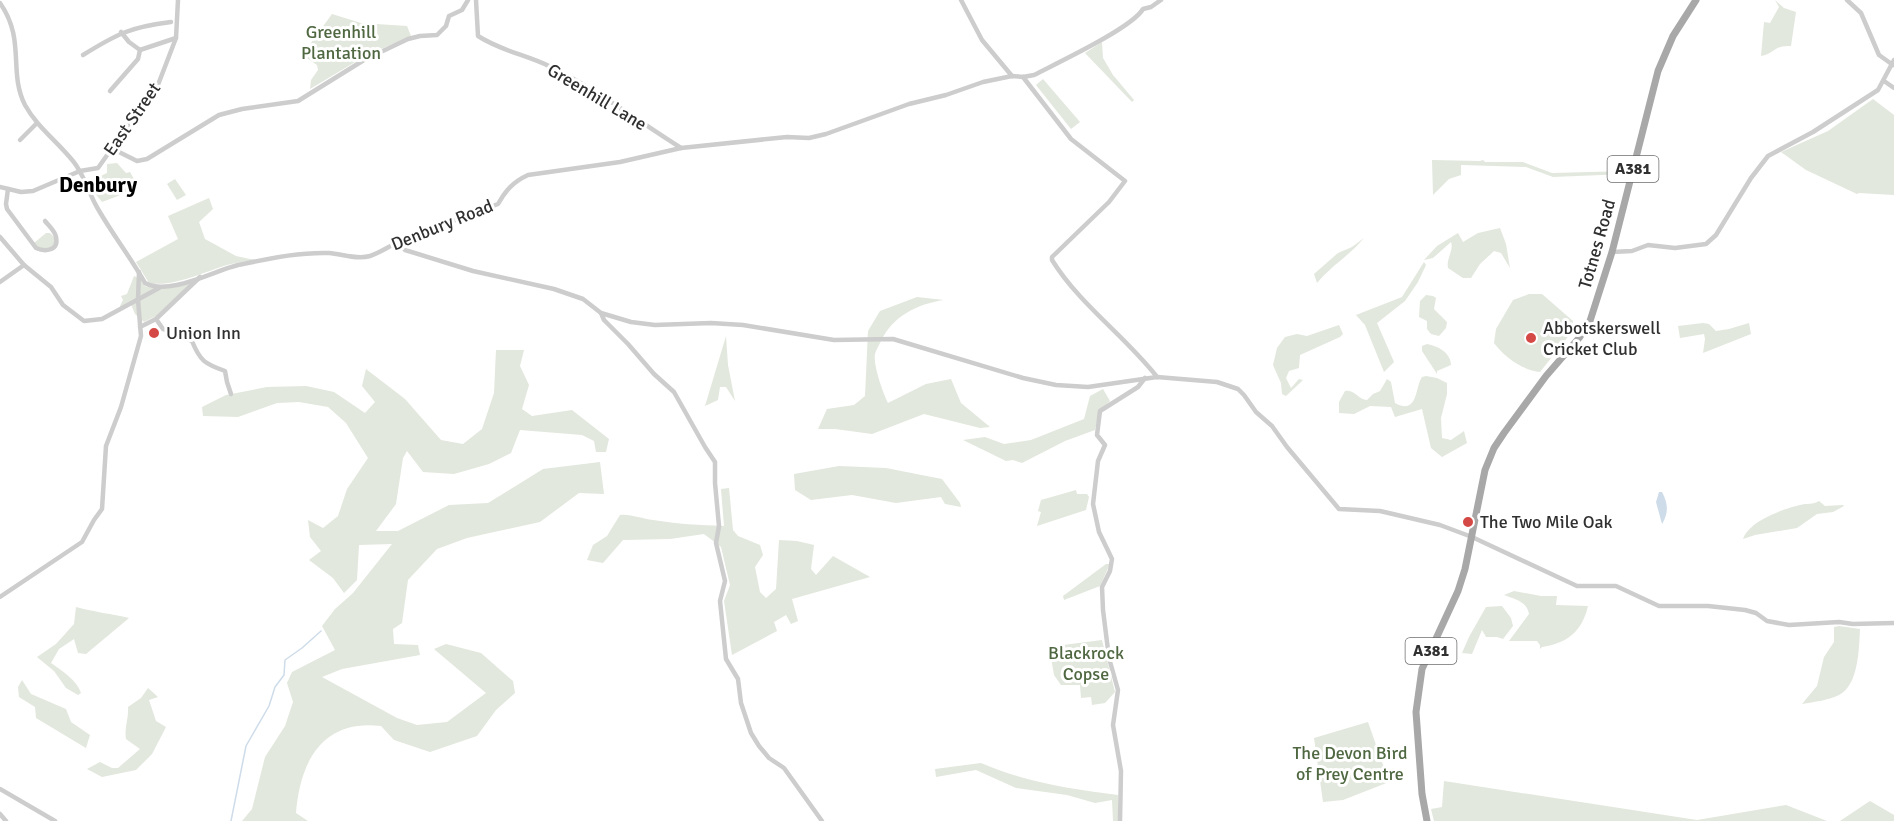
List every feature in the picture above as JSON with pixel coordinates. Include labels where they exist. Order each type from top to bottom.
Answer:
[{"type":"main road","name":"Totnes Road","points":[[1427,821],[1422,794],[1416,712],[1422,669],[1458,591],[1472,537],[1483,477],[1494,448],[1541,382],[1590,321],[1612,252],[1658,71],[1673,36],[1696,0]]},
{"type":"street","name":"East Street","points":[[0,187],[21,192],[33,190],[98,168],[156,90],[176,38],[178,0]]},
{"type":"street","points":[[111,148],[137,161],[147,159],[219,115],[242,109],[298,101],[363,60],[408,39],[437,35],[446,26],[449,16],[462,10],[468,0]]},
{"type":"street","name":"Greenhill Lane","points":[[476,0],[478,36],[490,44],[549,66],[571,77],[681,148]]},
{"type":"street","points":[[961,0],[982,40],[1012,76]]},
{"type":"street","points":[[1143,0],[1143,9],[1139,15],[1107,37],[1034,75],[1023,77],[1071,139],[1125,181],[1109,202],[1052,257],[1052,260],[1064,280],[1157,377]]},
{"type":"street","points":[[1143,9],[1161,0]]},
{"type":"street","points":[[1612,252],[1632,251],[1648,245],[1675,248],[1706,244],[1716,235],[1768,156],[1813,132],[1878,90],[1893,63],[1878,55],[1861,13],[1847,0]]},
{"type":"street","points":[[0,3],[13,28],[21,96],[37,123],[73,161],[81,173],[97,208],[145,283],[152,287],[161,287]]},
{"type":"street","points":[[83,55],[121,32],[141,26],[171,22]]},
{"type":"street","points":[[121,32],[140,50]]},
{"type":"street","points":[[140,50],[176,38]]},
{"type":"street","points":[[110,91],[138,59],[140,50]]},
{"type":"street","name":"Denbury Road","points":[[0,237],[24,265],[51,287],[63,305],[84,321],[102,320],[161,287],[228,268],[288,255],[329,254],[362,257],[371,255],[395,243],[498,204],[507,188],[528,175],[620,162],[681,148],[787,137],[809,138],[983,82],[1012,76],[1023,77]]},
{"type":"street","points":[[1884,81],[1894,88]]},
{"type":"street","points":[[20,140],[37,123]]},
{"type":"street","points":[[8,189],[7,209],[36,248],[43,251],[51,250],[56,244],[56,238],[45,221]]},
{"type":"street","points":[[44,231],[49,226]]},
{"type":"street","points":[[395,243],[405,250],[473,271],[554,289],[579,297],[601,313],[631,322],[655,325],[728,324],[834,340],[892,339],[1023,378],[1056,385],[1088,387],[1157,377],[1210,381],[1238,389],[1256,412],[1272,426],[1339,509],[1399,514],[1440,525],[1472,537],[1577,586],[1616,586],[1659,606],[1708,606],[1744,610],[1756,613],[1767,621],[1789,626],[1839,622],[1894,623]]},
{"type":"street","points":[[0,282],[24,265]]},
{"type":"street","points":[[0,597],[82,542],[102,509],[106,446],[121,407],[138,347],[139,272]]},
{"type":"street","points":[[140,327],[156,319],[200,277]]},
{"type":"street","points":[[601,313],[603,320],[674,392],[713,457],[719,526],[716,543],[725,581],[720,601],[726,658],[738,679],[741,703],[751,733],[759,747],[769,758],[784,768],[822,821]]},
{"type":"street","points":[[156,319],[163,329],[192,341],[198,357],[209,365],[225,371],[226,382],[231,394]]},
{"type":"street","points":[[1120,821],[1121,771],[1113,724],[1118,690],[1109,658],[1102,599],[1102,587],[1110,571],[1112,558],[1099,532],[1093,504],[1098,461],[1106,445],[1096,435],[1100,411],[1138,387],[1145,378]]},
{"type":"street","points":[[0,789],[55,821]]},
{"type":"street","points":[[0,814],[6,821]]},
{"type":"green space","points":[[1775,0],[1784,8],[1796,12],[1791,46],[1777,48],[1761,56],[1764,22],[1770,23],[1779,7]]},
{"type":"green space","name":"Greenhill Plantation","points":[[332,14],[361,23],[407,26],[411,36],[367,55],[310,89],[311,80],[318,70],[317,65],[305,57],[308,47]]},
{"type":"green space","points":[[1102,42],[1103,58],[1113,75],[1134,100],[1132,102],[1085,53]]},
{"type":"green space","points":[[1043,79],[1080,122],[1071,129],[1036,85]]},
{"type":"green space","points":[[1873,99],[1894,115],[1894,195],[1857,194],[1806,170],[1781,152],[1828,131]]},
{"type":"green space","points":[[1432,160],[1483,160],[1485,162],[1523,162],[1552,173],[1628,171],[1626,174],[1553,177],[1526,167],[1461,165],[1461,175],[1449,179],[1433,195]]},
{"type":"green space","points":[[117,163],[126,173],[130,172],[139,188],[102,202],[94,192],[90,181],[107,173],[107,164]]},
{"type":"green space","points":[[175,179],[186,195],[177,200],[167,184]]},
{"type":"green space","points":[[209,198],[213,209],[199,222],[205,239],[236,256],[255,260],[231,264],[179,281],[149,283],[136,262],[178,239],[168,216]]},
{"type":"green space","points":[[1500,228],[1506,244],[1510,268],[1501,253],[1494,251],[1480,264],[1471,278],[1463,278],[1448,268],[1451,242],[1433,258],[1424,260],[1437,246],[1458,233],[1463,242],[1478,233]]},
{"type":"green space","points":[[46,233],[54,237],[54,244],[49,249],[39,249],[34,243]]},
{"type":"green space","points":[[1364,238],[1317,283],[1314,274],[1338,253]]},
{"type":"green space","points":[[1424,262],[1426,265],[1418,282],[1405,301],[1377,323],[1394,362],[1384,372],[1365,325],[1356,315],[1402,297]]},
{"type":"green space","points":[[134,276],[140,279],[145,286],[157,288],[194,281],[156,316],[144,322],[135,314],[130,302],[120,308],[123,300],[121,296],[127,294]]},
{"type":"green space","name":"Abbotskerswell Cricket Club","points":[[1529,294],[1542,294],[1573,321],[1571,333],[1540,372],[1527,369],[1515,362],[1503,354],[1494,343],[1496,329],[1513,300]]},
{"type":"green space","points":[[1426,295],[1436,298],[1434,309],[1447,322],[1446,328],[1439,336],[1431,334],[1427,329],[1427,321],[1419,317],[1420,301]]},
{"type":"green space","points":[[917,297],[944,300],[915,308],[899,318],[886,332],[875,352],[875,365],[888,403],[926,384],[951,379],[961,403],[990,427],[980,428],[924,414],[872,434],[818,429],[827,409],[854,405],[865,396],[868,331],[880,311]]},
{"type":"green space","points":[[1749,323],[1751,334],[1703,353],[1704,334],[1680,338],[1678,326],[1709,324],[1716,331]]},
{"type":"green space","points":[[1339,325],[1343,334],[1340,337],[1300,355],[1299,368],[1289,371],[1286,378],[1291,388],[1299,379],[1303,380],[1286,396],[1282,394],[1281,383],[1273,365],[1277,348],[1285,337],[1297,334],[1307,336]]},
{"type":"green space","points":[[726,336],[728,365],[735,401],[726,387],[720,387],[718,400],[705,406]]},
{"type":"green space","points":[[1427,344],[1443,351],[1449,357],[1451,365],[1437,371],[1437,374],[1422,351],[1422,346]]},
{"type":"green space","points":[[496,350],[524,350],[520,366],[529,385],[522,409],[532,416],[572,410],[609,439],[606,452],[596,452],[594,441],[582,435],[520,430],[511,453],[489,464],[454,474],[423,472],[407,451],[403,458],[396,504],[376,531],[398,531],[449,505],[488,503],[543,469],[600,462],[604,494],[579,493],[540,522],[467,538],[437,549],[408,580],[402,623],[393,629],[394,644],[418,645],[420,655],[342,669],[322,677],[397,718],[417,725],[447,722],[486,693],[434,649],[446,644],[481,653],[513,681],[515,693],[496,710],[477,736],[430,752],[394,740],[381,726],[343,729],[329,737],[309,761],[298,794],[296,813],[308,821],[242,821],[252,809],[265,757],[285,726],[293,702],[287,683],[292,672],[335,650],[322,626],[335,609],[353,593],[392,544],[359,545],[357,580],[344,593],[333,578],[309,560],[321,551],[310,537],[308,520],[323,528],[338,516],[347,489],[368,458],[346,423],[328,407],[299,402],[277,403],[238,417],[203,416],[202,407],[226,395],[267,387],[306,386],[334,392],[365,413],[375,402],[362,386],[366,369],[405,399],[441,440],[463,444],[482,429],[494,393]]},
{"type":"green space","points":[[1426,376],[1447,383],[1447,394],[1441,418],[1442,438],[1451,440],[1464,431],[1467,443],[1442,457],[1431,448],[1422,409],[1395,417],[1391,407],[1370,406],[1354,414],[1339,413],[1339,402],[1345,391],[1367,400],[1380,391],[1387,379],[1391,382],[1395,403],[1408,406],[1414,399],[1422,377]]},
{"type":"green space","points":[[1103,389],[1110,401],[1099,412],[1095,430],[1065,441],[1022,463],[1013,460],[1006,461],[963,440],[985,437],[1004,444],[1031,440],[1084,419],[1090,396]]},
{"type":"green space","points":[[839,466],[886,468],[942,479],[961,507],[945,504],[941,497],[896,503],[852,495],[811,500],[795,490],[794,474]]},
{"type":"green space","points":[[729,488],[733,530],[738,536],[760,545],[763,555],[755,567],[760,592],[766,598],[776,589],[779,540],[814,545],[811,569],[816,575],[833,556],[870,577],[792,599],[798,621],[791,624],[786,615],[774,622],[777,631],[732,655],[724,601],[730,585],[721,547],[704,534],[670,539],[623,540],[603,563],[587,560],[593,545],[607,536],[620,515],[697,525],[724,526],[721,489]]},
{"type":"green space","points":[[1076,490],[1077,494],[1087,494],[1089,497],[1086,510],[1037,526],[1041,512],[1038,511],[1041,500]]},
{"type":"green space","points":[[1819,501],[1825,506],[1844,506],[1833,512],[1817,514],[1797,528],[1743,539],[1752,527],[1767,517],[1793,507]]},
{"type":"green space","points":[[1106,564],[1110,564],[1100,586],[1064,600],[1063,596]]},
{"type":"green space","points":[[1514,591],[1541,596],[1557,596],[1556,605],[1588,606],[1582,623],[1572,635],[1559,643],[1540,649],[1537,641],[1509,641],[1529,614],[1523,603],[1504,595]]},
{"type":"green space","points":[[1502,606],[1511,618],[1513,626],[1503,639],[1486,637],[1482,630],[1472,654],[1462,653],[1486,607]]},
{"type":"green space","points":[[76,607],[129,618],[86,654],[78,653],[74,639],[59,649],[51,663],[76,684],[81,693],[78,695],[66,688],[54,671],[37,657],[56,644],[74,624]]},
{"type":"green space","points":[[1834,627],[1860,629],[1857,665],[1851,683],[1846,690],[1835,697],[1802,704],[1817,686],[1824,657],[1834,642]]},
{"type":"green space","name":"Blackrock Copse","points":[[1102,640],[1115,692],[1105,703],[1092,705],[1091,697],[1081,698],[1080,685],[1061,685],[1054,675],[1051,658],[1063,645]]},
{"type":"green space","points":[[22,680],[31,694],[66,709],[71,722],[90,735],[86,748],[36,718],[35,707],[19,697],[18,687]]},
{"type":"green space","points":[[148,688],[158,697],[149,700],[156,721],[166,727],[152,754],[136,770],[102,777],[87,769],[100,762],[112,768],[118,768],[140,749],[126,739],[128,707],[141,698]]},
{"type":"green space","name":"The Devon Bird of Prey Centre","points":[[1368,722],[1389,782],[1343,800],[1323,802],[1314,738]]},
{"type":"green space","points":[[981,763],[1048,784],[1118,795],[1118,821],[1113,821],[1112,800],[1095,803],[1067,795],[1016,788],[976,770],[936,777],[935,769]]},
{"type":"green space","points":[[1444,781],[1697,820],[1786,805],[1827,821],[1434,821],[1431,809],[1442,807]]},
{"type":"green space","points":[[1870,801],[1894,815],[1894,821],[1840,821]]},
{"type":"water","points":[[1659,492],[1662,492],[1664,496],[1667,508],[1662,524],[1656,502]]},
{"type":"waterway","points":[[231,821],[246,746],[269,706],[275,687],[284,675],[285,660],[321,631]]},
{"type":"place","name":"Union Inn","points":[[154,333]]},
{"type":"place","name":"Abbotskerswell Cricket Club","points":[[1531,338]]},
{"type":"place","name":"The Two Mile Oak","points":[[1468,522]]},
{"type":"district","name":"Denbury","points":[[98,185]]}]
